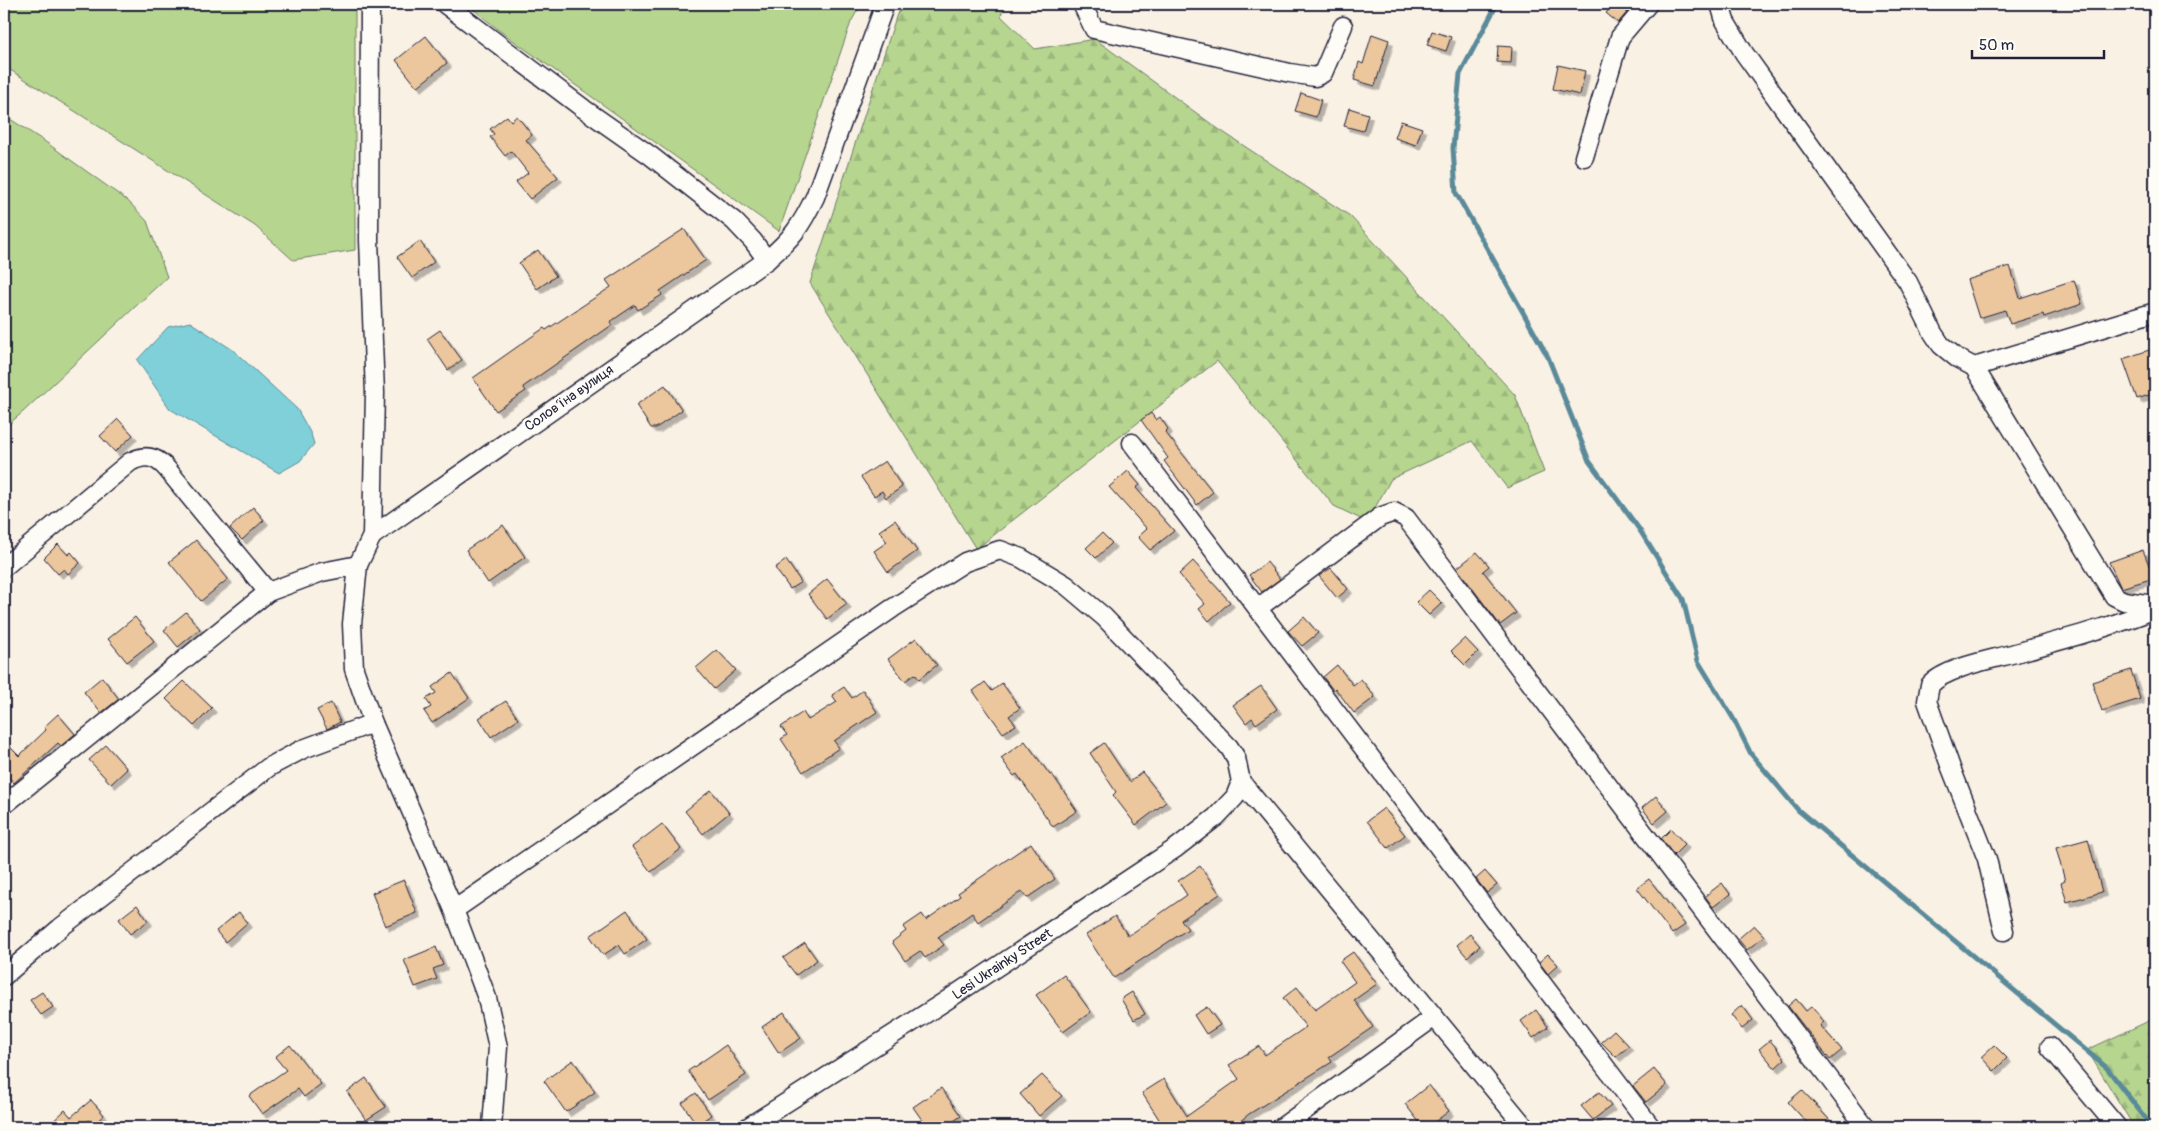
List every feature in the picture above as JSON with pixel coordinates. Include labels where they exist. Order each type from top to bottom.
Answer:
[{"type":"street","points":[[370,4],[368,240],[375,393],[372,536],[358,565],[352,624],[354,668],[373,723],[454,910],[487,998],[498,1047],[492,1127]]},
{"type":"street","points":[[444,4],[584,110],[674,174],[734,221],[753,241],[767,260]]},
{"type":"street","name":"Соловʼїна вулиця","points":[[372,536],[767,260],[791,239],[804,221],[815,197],[885,4]]},
{"type":"street","points":[[1082,4],[1094,29],[1315,77],[1323,73],[1343,26]]},
{"type":"street","points":[[1584,157],[1620,37],[1648,4]]},
{"type":"street","points":[[1720,4],[1724,21],[1744,53],[1908,282],[1933,333],[1941,345],[1957,358],[1974,367],[2114,596],[2124,601],[2155,607]]},
{"type":"street","points":[[1974,367],[2155,312]]},
{"type":"street","points":[[1132,443],[1651,1127]]},
{"type":"street","points":[[4,567],[130,462],[148,456],[159,460],[167,469],[268,592]]},
{"type":"street","points":[[1258,608],[1387,513],[1394,512],[1406,518],[1866,1127]]},
{"type":"street","points":[[454,910],[893,608],[965,562],[1000,550],[1021,558],[1066,585],[1104,617],[1229,747],[1236,758],[1241,782],[1525,1127]]},
{"type":"street","points":[[4,805],[268,592],[322,572],[358,565]]},
{"type":"street","points":[[2004,931],[1987,859],[1927,701],[1930,685],[1941,676],[1963,668],[2089,632],[2155,607]]},
{"type":"street","points":[[4,976],[60,928],[269,767],[303,749],[373,723]]},
{"type":"street","name":"Lesi Ukrainky Street","points":[[748,1127],[944,1002],[1176,848],[1216,817],[1235,797],[1241,782]]},
{"type":"street","points":[[1282,1127],[1434,1018]]},
{"type":"street","points":[[2050,1047],[2117,1127]]},
{"type":"green space","points":[[4,4],[355,4],[355,250],[293,260],[255,226],[4,66]]},
{"type":"green space","points":[[467,4],[861,4],[851,22],[779,231],[500,31]]},
{"type":"green space","points":[[907,4],[1004,4],[1001,16],[1035,49],[1095,39],[1217,128],[1350,216],[1515,395],[1544,472],[1507,488],[1472,441],[1391,479],[1367,522],[1334,506],[1217,361],[976,549],[810,283],[897,14]]},
{"type":"green space","points":[[4,115],[128,201],[147,221],[167,277],[4,428]]},
{"type":"green space","points":[[2155,1018],[2155,1127],[2134,1127],[2087,1050]]},
{"type":"water","points":[[190,322],[233,350],[297,409],[311,434],[314,444],[300,461],[279,473],[170,409],[137,360],[168,327]]},
{"type":"building","points":[[1614,4],[1624,4],[1630,9],[1618,23],[1606,13]]},
{"type":"building","points":[[1432,31],[1451,37],[1446,51],[1427,45]]},
{"type":"building","points":[[1372,34],[1389,40],[1375,86],[1354,80],[1359,62],[1363,64]]},
{"type":"building","points":[[426,36],[447,63],[417,87],[396,60]]},
{"type":"building","points":[[1498,46],[1512,47],[1511,63],[1497,62]]},
{"type":"building","points":[[1558,65],[1585,71],[1580,95],[1553,89]]},
{"type":"building","points":[[1301,93],[1321,100],[1316,117],[1295,111]]},
{"type":"building","points":[[1349,108],[1368,114],[1363,131],[1344,126]]},
{"type":"building","points":[[507,116],[511,121],[517,116],[532,135],[526,140],[558,177],[530,199],[516,182],[528,173],[511,151],[505,156],[490,137],[494,134],[490,129]]},
{"type":"building","points":[[1401,121],[1422,128],[1416,145],[1395,138]]},
{"type":"building","points":[[684,229],[706,260],[660,291],[662,295],[638,310],[635,305],[610,322],[612,325],[523,387],[526,391],[496,411],[473,378],[544,328],[546,330],[611,287],[606,280]]},
{"type":"building","points":[[420,241],[434,262],[412,278],[397,257]]},
{"type":"building","points":[[538,250],[556,276],[537,289],[519,263]]},
{"type":"building","points":[[2010,266],[2020,298],[2074,280],[2082,304],[2044,317],[2043,314],[2010,324],[2005,310],[1979,318],[1967,280]]},
{"type":"building","points":[[440,330],[462,360],[448,370],[427,339]]},
{"type":"building","points":[[2155,348],[2155,393],[2137,399],[2123,359]]},
{"type":"building","points":[[665,385],[682,410],[656,428],[651,428],[636,405]]},
{"type":"building","points":[[1151,413],[1156,420],[1160,417],[1168,429],[1165,432],[1213,492],[1197,505],[1164,461],[1168,458],[1141,420]]},
{"type":"building","points":[[118,419],[133,435],[115,452],[100,436]]},
{"type":"building","points":[[885,461],[902,487],[886,498],[882,491],[874,496],[861,477]]},
{"type":"building","points":[[1128,471],[1140,485],[1136,488],[1174,531],[1150,550],[1138,537],[1147,529],[1109,487]]},
{"type":"building","points":[[253,507],[264,520],[242,540],[230,528]]},
{"type":"building","points":[[895,520],[917,551],[888,572],[874,551],[887,542],[879,531]]},
{"type":"building","points":[[503,525],[525,557],[488,583],[466,550]]},
{"type":"building","points":[[1102,533],[1112,543],[1096,558],[1086,548]]},
{"type":"building","points":[[196,540],[228,579],[201,601],[169,562]]},
{"type":"building","points":[[58,544],[68,555],[71,552],[80,563],[68,574],[64,569],[58,574],[44,558]]},
{"type":"building","points":[[2143,550],[2154,578],[2121,588],[2109,562]]},
{"type":"building","points":[[1477,552],[1489,566],[1483,571],[1516,613],[1500,625],[1457,568]]},
{"type":"building","points":[[786,560],[801,582],[790,589],[775,568]]},
{"type":"building","points":[[1193,561],[1230,602],[1209,621],[1199,609],[1205,604],[1179,574]]},
{"type":"building","points":[[1267,562],[1280,579],[1262,592],[1249,575]]},
{"type":"building","points":[[1331,568],[1348,589],[1337,598],[1319,576]]},
{"type":"building","points":[[827,579],[847,604],[827,619],[808,594]]},
{"type":"building","points":[[1429,590],[1442,603],[1429,615],[1416,602]]},
{"type":"building","points":[[186,612],[200,629],[178,647],[164,630]]},
{"type":"building","points":[[135,617],[154,641],[127,662],[108,639]]},
{"type":"building","points":[[1304,617],[1318,633],[1302,646],[1288,631]]},
{"type":"building","points":[[916,638],[937,665],[919,679],[915,674],[905,681],[888,659]]},
{"type":"building","points":[[1465,638],[1478,652],[1465,665],[1451,651]]},
{"type":"building","points":[[717,650],[736,670],[714,689],[696,668]]},
{"type":"building","points":[[1337,665],[1353,685],[1361,679],[1375,697],[1354,713],[1335,688],[1333,690],[1323,677]]},
{"type":"building","points":[[2131,670],[2140,699],[2102,711],[2092,682]]},
{"type":"building","points":[[452,673],[469,698],[432,723],[424,711],[431,707],[426,699],[436,693],[432,687]]},
{"type":"building","points":[[102,677],[119,699],[101,713],[84,692]]},
{"type":"building","points":[[184,681],[212,708],[194,726],[166,699]]},
{"type":"building","points":[[985,682],[992,691],[1002,683],[1020,708],[1009,716],[1016,725],[1003,733],[973,691]]},
{"type":"building","points":[[1261,686],[1277,709],[1256,724],[1252,718],[1246,723],[1233,705]]},
{"type":"building","points":[[844,687],[852,698],[863,690],[877,712],[834,741],[839,748],[803,772],[781,739],[787,735],[781,727],[803,712],[808,720],[837,702],[832,695]]},
{"type":"building","points":[[506,701],[518,719],[491,737],[479,718]]},
{"type":"building","points":[[331,703],[340,722],[327,729],[317,710]]},
{"type":"building","points":[[58,714],[75,734],[61,746],[58,743],[14,783],[4,772],[4,741],[19,756],[46,730],[44,727]]},
{"type":"building","points":[[1025,741],[1050,775],[1052,774],[1077,811],[1053,827],[1017,774],[1014,776],[1001,758]]},
{"type":"building","points":[[1104,743],[1130,782],[1142,772],[1166,802],[1136,825],[1113,795],[1116,792],[1090,753]]},
{"type":"building","points":[[106,745],[127,769],[111,784],[89,760]]},
{"type":"building","points":[[711,790],[729,813],[703,834],[685,811]]},
{"type":"building","points":[[1656,796],[1668,811],[1654,823],[1642,808]]},
{"type":"building","points":[[1384,808],[1405,835],[1388,848],[1367,821]]},
{"type":"building","points":[[662,824],[681,849],[651,872],[632,847]]},
{"type":"building","points":[[1671,829],[1685,844],[1674,855],[1661,839]]},
{"type":"building","points":[[2088,839],[2102,892],[2067,902],[2061,883],[2065,881],[2056,848]]},
{"type":"building","points":[[1031,843],[1055,879],[1027,898],[1022,891],[978,922],[972,913],[938,937],[944,945],[925,958],[920,951],[905,961],[892,942],[906,931],[903,927],[922,914],[926,920],[960,896],[958,893]]},
{"type":"building","points":[[1200,866],[1220,894],[1181,920],[1188,929],[1114,978],[1086,935],[1115,916],[1128,936],[1187,895],[1178,881]]},
{"type":"building","points":[[1485,871],[1497,885],[1487,893],[1476,879]]},
{"type":"building","points":[[1649,879],[1685,925],[1672,934],[1637,888]]},
{"type":"building","points":[[404,880],[417,913],[385,926],[372,893]]},
{"type":"building","points":[[1722,883],[1730,894],[1713,907],[1705,896]]},
{"type":"building","points":[[137,905],[148,921],[130,934],[119,919]]},
{"type":"building","points":[[627,910],[647,939],[625,954],[619,945],[603,955],[590,936]]},
{"type":"building","points":[[239,912],[247,923],[225,942],[216,931]]},
{"type":"building","points":[[1754,925],[1764,936],[1747,950],[1738,939]]},
{"type":"building","points":[[1470,934],[1480,946],[1467,957],[1457,945]]},
{"type":"building","points":[[805,943],[817,960],[796,975],[783,958]]},
{"type":"building","points":[[436,947],[443,965],[433,969],[437,979],[415,987],[404,960]]},
{"type":"building","points":[[1353,952],[1377,984],[1354,1000],[1373,1027],[1329,1057],[1332,1062],[1249,1114],[1233,1127],[1164,1127],[1142,1093],[1164,1079],[1187,1116],[1239,1079],[1229,1065],[1259,1046],[1265,1055],[1306,1027],[1283,998],[1297,987],[1315,1010],[1355,982],[1340,961]]},
{"type":"building","points":[[1548,954],[1558,965],[1548,974],[1539,962]]},
{"type":"building","points":[[1064,975],[1091,1012],[1063,1032],[1036,995]]},
{"type":"building","points":[[42,992],[53,1007],[41,1015],[30,1000]]},
{"type":"building","points":[[1132,992],[1145,1014],[1134,1020],[1121,999]]},
{"type":"building","points":[[1796,999],[1806,1011],[1812,1006],[1824,1022],[1820,1025],[1842,1050],[1830,1060],[1788,1006]]},
{"type":"building","points":[[1742,1005],[1753,1020],[1742,1029],[1731,1015]]},
{"type":"building","points":[[1207,1007],[1220,1025],[1206,1034],[1194,1015]]},
{"type":"building","points":[[1536,1010],[1548,1027],[1533,1038],[1521,1021]]},
{"type":"building","points":[[784,1012],[801,1038],[779,1053],[762,1027]]},
{"type":"building","points":[[1614,1030],[1629,1046],[1616,1057],[1601,1042]]},
{"type":"building","points":[[1770,1040],[1785,1059],[1775,1068],[1759,1049]]},
{"type":"building","points":[[290,1045],[321,1084],[304,1097],[298,1089],[262,1114],[249,1096],[286,1070],[275,1057]]},
{"type":"building","points":[[726,1045],[746,1075],[708,1100],[688,1071]]},
{"type":"building","points":[[1994,1045],[2007,1058],[1994,1071],[1981,1057]]},
{"type":"building","points":[[573,1060],[595,1092],[566,1112],[544,1081]]},
{"type":"building","points":[[1654,1069],[1667,1085],[1646,1102],[1633,1086]]},
{"type":"building","points":[[1042,1075],[1062,1096],[1039,1116],[1020,1094]]},
{"type":"building","points":[[366,1078],[386,1107],[366,1120],[347,1092]]},
{"type":"building","points":[[1429,1085],[1449,1111],[1428,1127],[1423,1127],[1405,1104]]},
{"type":"building","points":[[941,1088],[961,1116],[945,1127],[927,1127],[913,1107]]},
{"type":"building","points":[[1802,1090],[1836,1127],[1811,1127],[1788,1102]]},
{"type":"building","points":[[1599,1092],[1611,1106],[1593,1120],[1581,1106]]},
{"type":"building","points":[[696,1093],[711,1115],[697,1125],[682,1103]]},
{"type":"building","points":[[91,1100],[104,1115],[93,1125],[89,1120],[81,1127],[47,1127],[65,1110],[71,1117]]},
{"type":"waterway","points":[[1497,4],[1460,74],[1453,148],[1456,193],[1548,357],[1589,461],[1639,529],[1683,599],[1698,661],[1733,718],[1751,754],[1798,810],[2107,1068],[2152,1127]]}]
